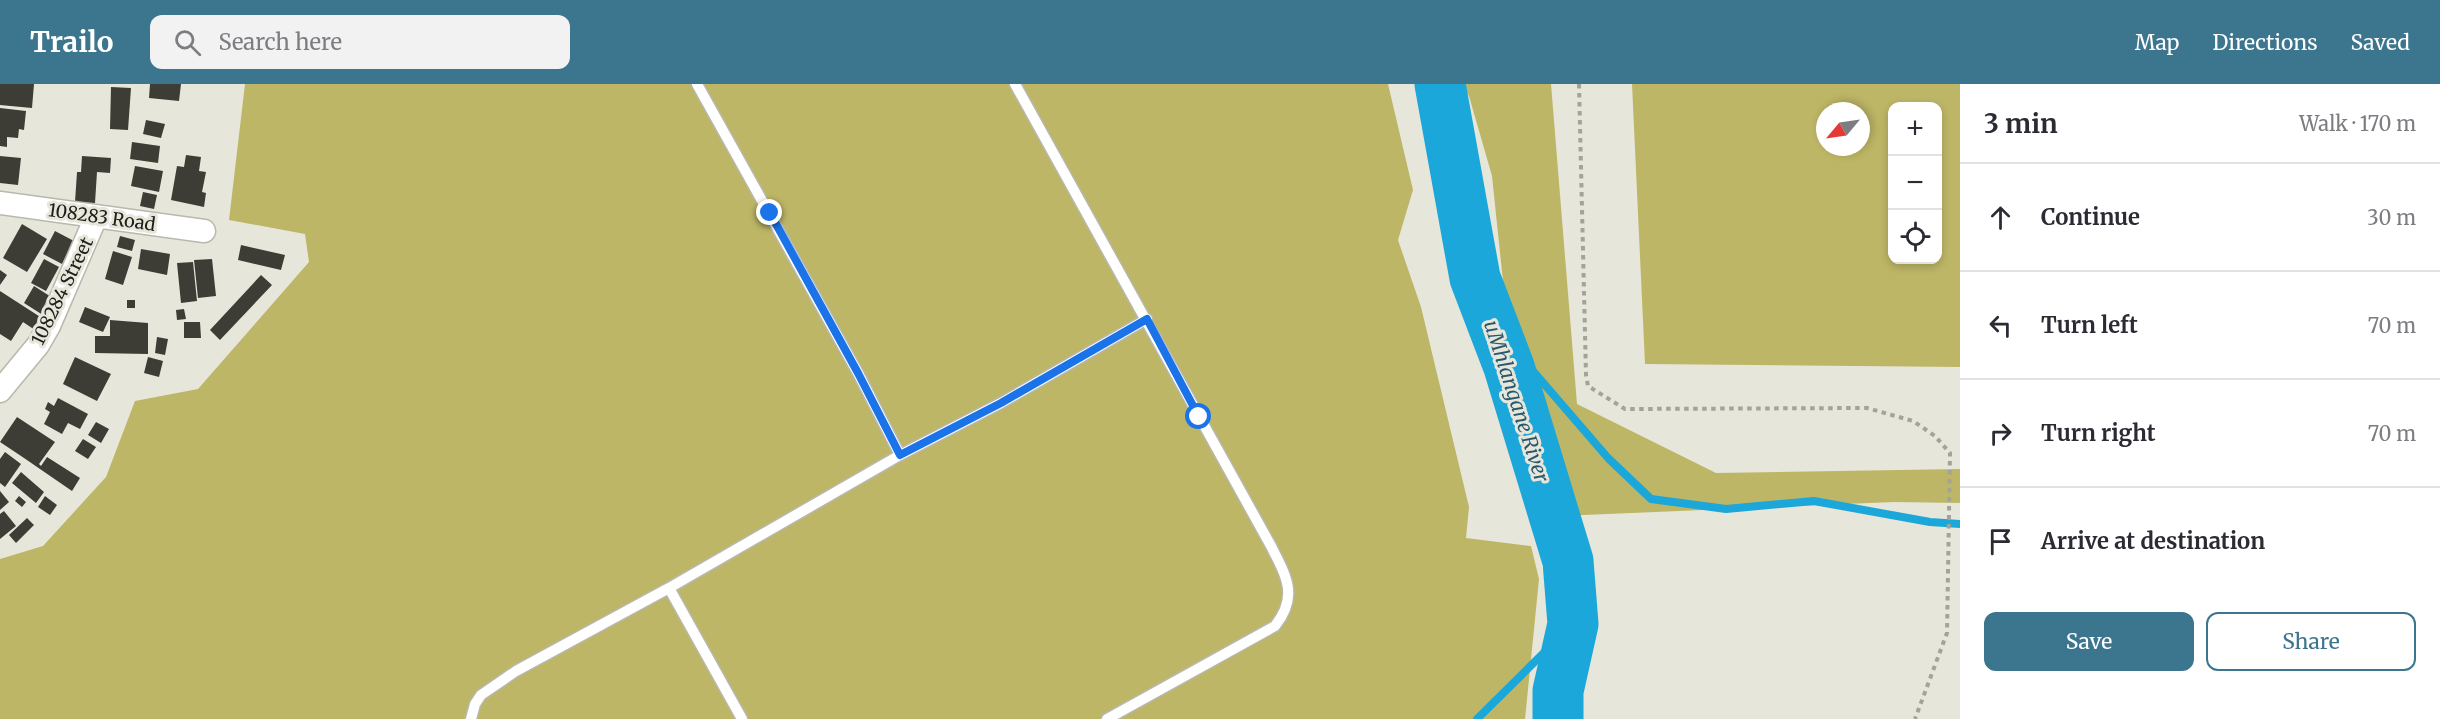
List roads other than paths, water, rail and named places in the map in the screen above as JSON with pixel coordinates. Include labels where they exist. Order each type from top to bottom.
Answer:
[{"type":"street","name":"108283 Road","points":[[0,202],[204,231]]},
{"type":"street","name":"108284 Street","points":[[0,391],[38,345],[49,326],[96,217]]},
{"type":"lane","points":[[697,84],[858,373],[900,455]]},
{"type":"lane","points":[[1015,84],[1271,546],[1289,590],[1288,604],[1275,626],[1107,719]]},
{"type":"lane","points":[[471,719],[475,704],[492,686],[669,588],[900,455],[1001,403],[1147,319]]},
{"type":"lane","points":[[669,588],[742,719]]},
{"type":"waterway","name":"uMhlangane River","points":[[1440,84],[1475,278],[1509,367],[1568,561],[1573,624],[1558,691],[1558,719]]},
{"type":"waterway","points":[[1494,326],[1608,458],[1651,499],[1726,509],[1814,501],[1930,522],[1960,524]]},
{"type":"waterway","points":[[1477,719],[1573,624]]}]
